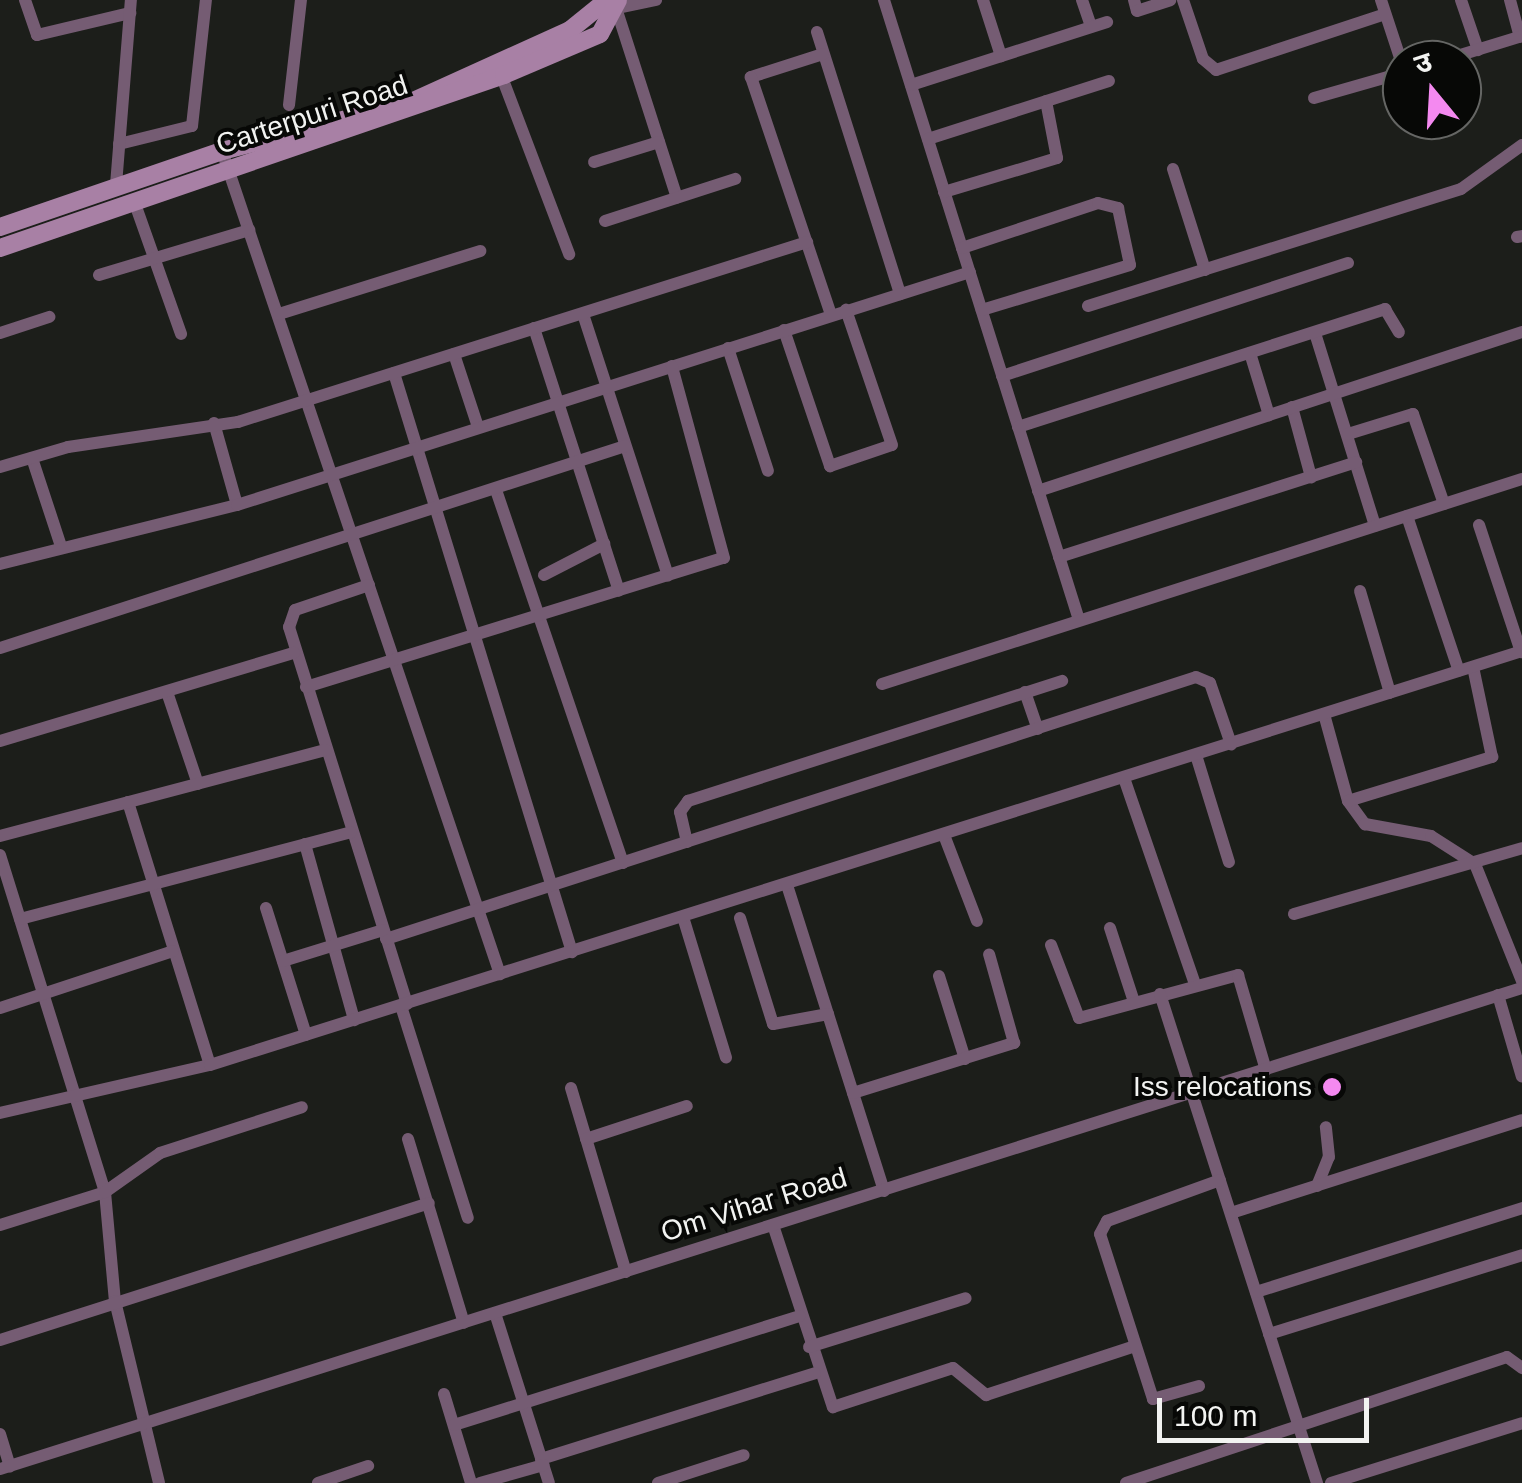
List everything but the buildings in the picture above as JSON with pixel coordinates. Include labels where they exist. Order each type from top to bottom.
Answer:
[{"type":"main road","name":"Carterpuri Road","points":[[0,227],[222,151],[409,103],[497,70],[612,5]]},
{"type":"main road","name":"Carterpuri Road","points":[[0,248],[230,170],[497,70]]},
{"type":"street","points":[[25,0],[38,35],[131,6],[116,185]]},
{"type":"street","points":[[120,144],[192,126],[206,0]]},
{"type":"street","points":[[289,105],[301,0]]},
{"type":"street","points":[[656,0],[612,5],[677,198]]},
{"type":"street","points":[[884,0],[1079,620]]},
{"type":"street","points":[[983,0],[1002,56]]},
{"type":"street","points":[[1082,0],[1091,26]]},
{"type":"street","points":[[1134,0],[1137,11],[1170,0]]},
{"type":"street","points":[[1184,0],[1203,59],[1216,70],[1386,14]]},
{"type":"street","points":[[1381,0],[1394,40]]},
{"type":"street","points":[[1461,0],[1475,40]]},
{"type":"street","points":[[1482,49],[1521,36],[1510,0]]},
{"type":"street","points":[[911,84],[1106,22]]},
{"type":"street","points":[[817,32],[900,294]]},
{"type":"street","points":[[823,54],[751,77],[831,314]]},
{"type":"street","points":[[497,70],[569,254]]},
{"type":"street","points":[[1314,98],[1382,79]]},
{"type":"street","points":[[928,139],[1109,81]]},
{"type":"street","points":[[944,192],[1057,158],[1046,102]]},
{"type":"street","points":[[594,162],[659,142]]},
{"type":"street","points":[[1088,306],[1475,184],[1522,145]]},
{"type":"street","points":[[222,151],[500,974]]},
{"type":"street","points":[[1173,169],[1205,270]]},
{"type":"street","points":[[605,221],[735,179]]},
{"type":"street","points":[[962,248],[1108,200],[1118,208],[1130,265],[982,310]]},
{"type":"street","points":[[134,201],[182,334]]},
{"type":"street","points":[[99,275],[249,230]]},
{"type":"street","points":[[0,467],[307,400],[806,242]]},
{"type":"street","points":[[279,314],[480,251]]},
{"type":"street","points":[[1002,376],[1348,263]]},
{"type":"street","points":[[0,564],[237,505],[970,272]]},
{"type":"street","points":[[1018,427],[1387,308],[1398,332]]},
{"type":"street","points":[[784,330],[830,466],[892,445],[846,310]]},
{"type":"street","points":[[584,314],[668,576]]},
{"type":"street","points":[[0,333],[49,318]]},
{"type":"street","points":[[534,328],[619,591]]},
{"type":"street","points":[[1315,332],[1374,526]]},
{"type":"street","points":[[1038,491],[1522,332]]},
{"type":"street","points":[[728,348],[768,472]]},
{"type":"street","points":[[1250,353],[1269,415]]},
{"type":"street","points":[[454,354],[478,427]]},
{"type":"street","points":[[306,688],[395,657],[668,576],[729,552],[672,366]]},
{"type":"street","points":[[394,372],[572,952]]},
{"type":"street","points":[[1292,408],[1311,476]]},
{"type":"street","points":[[1348,434],[1413,414],[1444,504]]},
{"type":"street","points":[[214,423],[237,505]]},
{"type":"street","points":[[0,648],[626,446]]},
{"type":"street","points":[[32,458],[61,546]]},
{"type":"street","points":[[1059,557],[1356,462]]},
{"type":"street","points":[[882,684],[1522,479]]},
{"type":"street","points":[[496,490],[623,863]]},
{"type":"street","points":[[1348,801],[1492,758],[1466,669],[1407,516]]},
{"type":"street","points":[[0,1113],[70,1093],[210,1065],[1522,652],[1479,525]]},
{"type":"street","points":[[544,575],[604,544]]},
{"type":"street","points":[[368,585],[295,610],[294,653],[384,935],[468,1218]]},
{"type":"street","points":[[1360,591],[1390,693]]},
{"type":"street","points":[[0,740],[294,653]]},
{"type":"street","points":[[283,961],[477,910],[1202,677],[1231,744]]},
{"type":"street","points":[[688,842],[680,812],[688,801],[1062,680]]},
{"type":"street","points":[[168,692],[198,784]]},
{"type":"street","points":[[1025,692],[1038,729]]},
{"type":"street","points":[[1324,714],[1348,801],[1365,824],[1431,836],[1474,864]]},
{"type":"street","points":[[0,836],[326,750]]},
{"type":"street","points":[[1196,755],[1229,862]]},
{"type":"street","points":[[1124,778],[1194,982]]},
{"type":"street","points":[[128,802],[210,1065]]},
{"type":"street","points":[[20,919],[351,832]]},
{"type":"street","points":[[944,835],[977,921]]},
{"type":"street","points":[[305,844],[354,1020]]},
{"type":"street","points":[[1294,914],[1522,848]]},
{"type":"street","points":[[0,855],[6,892],[20,919],[70,1093],[105,1192],[115,1301],[159,1483]]},
{"type":"street","name":"Om Vihar Road","points":[[5,1468],[1192,1096],[1498,995],[1522,985],[1474,864]]},
{"type":"street","points":[[787,885],[884,1190]]},
{"type":"street","points":[[266,908],[306,1035]]},
{"type":"street","points":[[683,917],[726,1058]]},
{"type":"street","points":[[740,918],[774,1024],[828,1014]]},
{"type":"street","points":[[1110,928],[1134,1002]]},
{"type":"street","points":[[1051,944],[1079,1018],[1194,982],[1238,976],[1266,1070]]},
{"type":"street","points":[[0,1008],[173,951]]},
{"type":"street","points":[[853,1093],[1016,1039],[989,954]]},
{"type":"street","points":[[939,976],[965,1059]]},
{"type":"street","points":[[1160,994],[1317,1483]]},
{"type":"street","points":[[1498,995],[1522,1077]]},
{"type":"street","points":[[570,1088],[626,1272]]},
{"type":"street","points":[[586,1139],[687,1106]]},
{"type":"street","points":[[0,1225],[105,1192],[160,1153],[302,1107]]},
{"type":"street","points":[[1230,1214],[1522,1120]]},
{"type":"street","points":[[1317,1186],[1329,1157],[1326,1126]]},
{"type":"street","points":[[408,1139],[464,1322]]},
{"type":"street","points":[[1199,1386],[1153,1398],[1101,1226],[1220,1180]]},
{"type":"street","points":[[0,1340],[429,1203]]},
{"type":"street","points":[[1256,1292],[1522,1208]]},
{"type":"street","points":[[772,1225],[816,1373],[833,1407],[952,1368],[979,1396],[1136,1346]]},
{"type":"street","points":[[1269,1334],[1522,1255]]},
{"type":"street","points":[[808,1347],[966,1298]]},
{"type":"street","points":[[495,1313],[549,1483]]},
{"type":"street","points":[[454,1425],[799,1316]]},
{"type":"street","points":[[1126,1483],[1507,1357],[1522,1368]]},
{"type":"street","points":[[480,1483],[816,1373]]},
{"type":"street","points":[[444,1394],[471,1483]]},
{"type":"street","points":[[1331,1483],[1522,1422]]},
{"type":"street","points":[[0,1434],[5,1468]]},
{"type":"street","points":[[658,1483],[744,1454]]},
{"type":"street","points":[[318,1483],[368,1466]]},
{"type":"place","name":"Iss relocations","points":[[1332,1087]]}]
